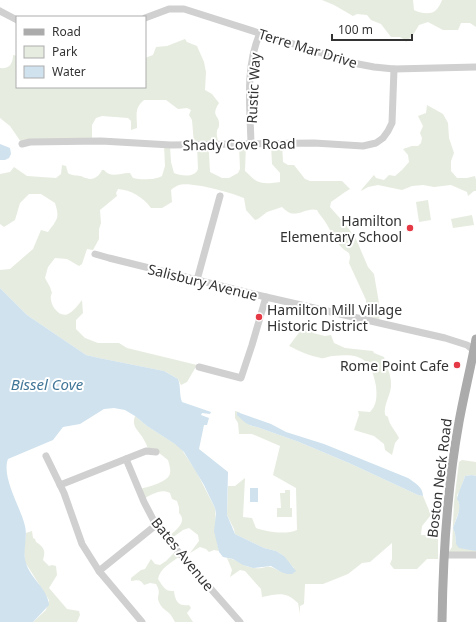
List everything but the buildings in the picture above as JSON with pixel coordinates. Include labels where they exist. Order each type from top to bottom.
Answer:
[{"type":"main road","name":"Boston Neck Road","points":[[442,622],[444,555],[450,486],[459,422],[475,351],[476,339]]},
{"type":"street","name":"Terre Mar Drive","points":[[146,18],[169,9],[184,9],[353,63],[374,67],[394,69],[476,68]]},
{"type":"street","points":[[0,11],[16,19]]},
{"type":"street","name":"Rustic Way","points":[[251,143],[252,55],[260,33]]},
{"type":"street","name":"Shady Cove Road","points":[[22,144],[30,142],[101,141],[171,145],[314,143],[363,146],[376,143],[383,138],[392,123],[394,69]]},
{"type":"street","points":[[197,280],[220,196]]},
{"type":"street","name":"Salisbury Avenue","points":[[95,254],[266,297],[445,338],[467,345],[475,351]]},
{"type":"street","points":[[199,368],[241,378],[266,297]]},
{"type":"street","points":[[60,485],[146,451],[156,452]]},
{"type":"street","points":[[46,456],[60,485],[82,544],[99,571],[142,622]]},
{"type":"street","name":"Bates Avenue","points":[[126,459],[144,502],[156,525],[240,622]]},
{"type":"street","points":[[99,571],[156,525]]},
{"type":"street","points":[[444,555],[476,555]]},
{"type":"green space","points":[[322,0],[413,0],[414,10],[427,13],[436,10],[442,0],[476,0],[476,27],[470,23],[461,23],[458,30],[443,30],[428,22],[419,25],[413,35],[406,42],[400,37],[391,37],[381,24],[371,20],[367,15],[357,14],[353,16]]},
{"type":"green space","points":[[185,39],[187,42],[197,46],[204,62],[206,72],[205,90],[212,94],[219,103],[215,113],[219,122],[217,134],[219,144],[208,145],[210,172],[222,178],[229,178],[238,173],[240,169],[239,145],[246,144],[245,171],[261,183],[280,182],[280,173],[272,164],[271,144],[282,144],[283,162],[288,165],[294,165],[305,179],[310,181],[342,181],[350,189],[331,202],[330,207],[356,239],[368,267],[374,274],[380,309],[379,322],[368,319],[366,300],[349,263],[349,253],[337,242],[317,210],[314,209],[293,214],[289,213],[282,207],[267,212],[255,220],[246,210],[244,198],[212,188],[184,184],[178,185],[171,190],[172,202],[162,208],[151,208],[136,195],[128,191],[118,189],[116,193],[117,196],[100,210],[101,223],[99,229],[99,239],[93,250],[87,249],[82,264],[79,266],[67,259],[55,258],[48,267],[45,278],[52,293],[52,304],[57,312],[64,315],[68,314],[76,308],[82,300],[83,313],[76,320],[76,329],[85,338],[98,343],[119,343],[127,348],[197,365],[187,382],[181,385],[178,379],[164,371],[86,355],[27,315],[0,288],[0,270],[10,269],[33,249],[41,230],[48,232],[57,219],[57,212],[55,203],[41,194],[29,194],[20,203],[15,220],[4,227],[0,224],[0,174],[10,172],[14,167],[27,176],[56,178],[61,174],[62,165],[66,166],[68,173],[89,179],[96,177],[102,170],[113,175],[130,173],[133,178],[136,179],[156,178],[162,176],[165,166],[164,145],[170,146],[171,162],[174,173],[180,175],[191,175],[198,169],[197,146],[194,144],[192,120],[189,115],[191,110],[187,108],[178,109],[166,100],[144,100],[137,109],[137,128],[131,130],[131,121],[128,118],[102,116],[96,118],[92,125],[92,142],[23,145],[10,126],[0,118],[0,68],[8,67],[12,61],[13,55],[16,56],[16,88],[146,88],[146,58],[153,55],[156,47],[167,46]]},
{"type":"green space","points":[[427,105],[443,114],[448,123],[449,138],[454,153],[451,161],[451,171],[457,178],[475,176],[476,191],[468,196],[467,192],[451,185],[434,187],[423,185],[412,186],[402,190],[378,185],[368,187],[361,191],[374,175],[376,178],[384,180],[389,175],[395,176],[409,162],[408,155],[403,149],[418,146],[421,143],[422,138],[420,133],[423,126],[418,116],[426,113]]},
{"type":"green space","points":[[428,200],[431,220],[419,222],[416,202]]},
{"type":"green space","points":[[472,215],[474,225],[453,228],[451,219]]},
{"type":"green space","points":[[311,328],[313,333],[325,336],[331,335],[334,343],[345,348],[373,351],[374,353],[384,357],[391,380],[391,387],[385,407],[385,415],[388,417],[399,438],[395,443],[392,455],[385,450],[384,444],[374,436],[354,430],[359,415],[358,411],[370,412],[375,403],[376,386],[371,369],[363,359],[350,355],[321,358],[289,346],[301,330]]},
{"type":"green space","points":[[235,411],[239,412],[240,413],[237,413],[251,426],[299,442],[423,496],[431,515],[422,526],[421,535],[438,531],[438,559],[427,559],[417,569],[394,569],[390,564],[392,559],[392,543],[370,562],[362,563],[348,574],[323,584],[305,584],[304,604],[300,606],[300,614],[298,603],[285,595],[277,594],[262,597],[261,589],[245,571],[240,570],[230,577],[232,570],[227,558],[254,568],[272,567],[281,572],[294,568],[284,556],[276,551],[264,548],[235,534],[227,515],[228,486],[235,486],[245,478],[243,517],[252,518],[256,528],[276,532],[293,532],[297,530],[296,488],[273,475],[280,446],[252,434],[239,434]]},
{"type":"green space","points":[[135,416],[147,426],[180,447],[196,471],[215,508],[219,551],[214,550],[209,552],[200,547],[190,553],[199,541],[198,535],[189,528],[183,530],[169,540],[168,537],[180,526],[182,520],[177,501],[172,499],[170,493],[163,491],[143,499],[140,489],[166,479],[169,476],[170,470],[168,460],[154,449],[148,449],[145,441],[135,426]]},
{"type":"green space","points":[[462,460],[476,462],[476,476],[465,476],[460,491],[457,495],[460,508],[453,528],[456,544],[476,551],[476,555],[448,553],[452,547],[454,502],[459,462]]},
{"type":"green space","points":[[285,490],[290,490],[290,508],[292,508],[292,517],[277,517],[277,508],[281,508],[280,493],[285,493]]},
{"type":"green space","points":[[32,531],[33,538],[44,550],[43,560],[49,566],[56,566],[57,575],[49,588],[67,609],[79,611],[80,615],[77,622],[33,622],[46,610],[49,600],[25,562],[24,551],[26,533]]},
{"type":"green space","points":[[176,551],[180,556],[163,569],[158,579],[168,591],[174,591],[176,600],[180,604],[189,605],[191,608],[187,613],[193,622],[175,622],[158,600],[159,590],[156,584],[150,583],[144,585],[139,580],[131,581],[131,578],[141,570],[145,569],[151,559],[155,564],[160,565]]},
{"type":"water","points":[[0,144],[10,148],[11,154],[9,158],[5,160],[0,160]]},
{"type":"water","name":"Bissel Cove","points":[[0,288],[27,315],[86,355],[164,371],[178,379],[182,402],[211,412],[210,414],[202,413],[201,415],[209,418],[207,425],[204,425],[199,449],[228,472],[227,515],[235,534],[264,548],[276,551],[284,556],[296,571],[292,574],[287,574],[271,566],[253,568],[243,565],[233,559],[223,557],[219,552],[214,531],[216,514],[215,508],[204,485],[184,452],[175,444],[125,410],[114,408],[104,409],[80,424],[63,427],[53,440],[8,459],[7,475],[9,483],[26,531],[26,563],[31,574],[46,594],[49,605],[33,622],[0,622]]},
{"type":"water","points":[[237,412],[271,424],[286,432],[324,444],[408,478],[422,490],[423,496],[299,442],[251,426],[237,415]]},
{"type":"water","points":[[465,476],[476,476],[476,551],[459,548],[456,544],[453,528],[459,509],[459,502],[457,499],[458,494]]},
{"type":"water","points":[[250,488],[258,488],[258,502],[250,502]]},
{"type":"place","name":"Hamilton Elementary School","points":[[410,228]]},
{"type":"place","name":"Hamilton Mill Village Historic District","points":[[259,317]]},
{"type":"place","name":"Rome Point Cafe","points":[[457,365]]}]
